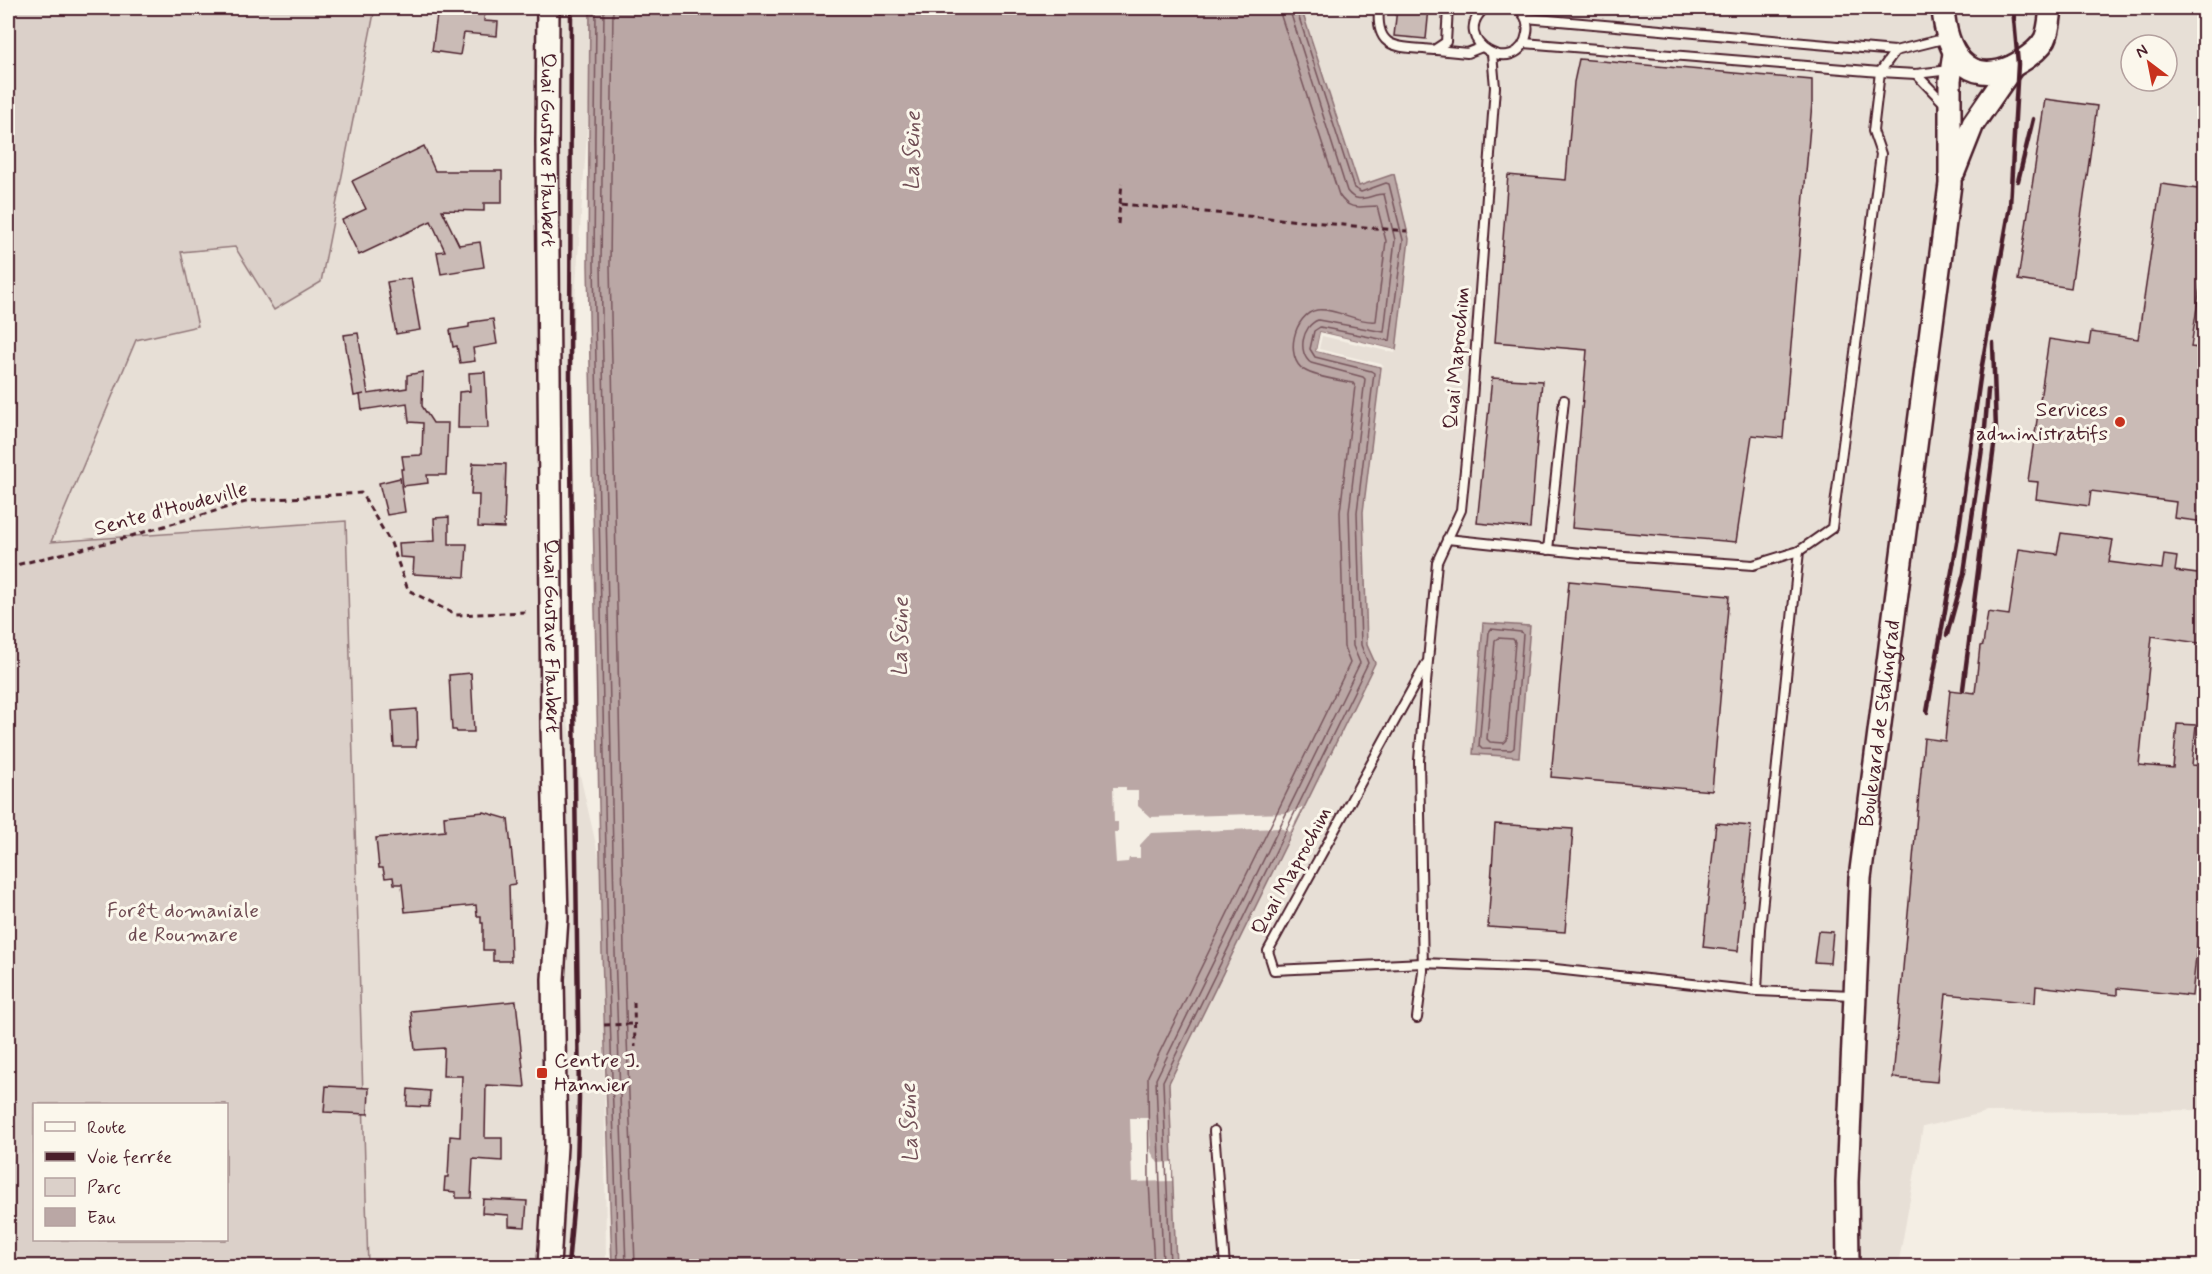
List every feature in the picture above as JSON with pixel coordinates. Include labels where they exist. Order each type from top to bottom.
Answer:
[{"type":"main road","name":"Quai Gustave Flaubert","points":[[548,8],[552,701],[557,918],[553,1003],[556,1146],[549,1266]]},
{"type":"main road","name":"Boulevard de Stalingrad","points":[[1848,1266],[1847,1182],[1860,879],[1950,184],[1951,54],[1945,33],[1943,8]]},
{"type":"main road","points":[[1951,54],[1985,74],[2005,70],[2028,57],[2045,39],[2051,8]]},
{"type":"main road","name":"Boulevard de Stalingrad","points":[[1950,184],[1973,124],[2013,66]]},
{"type":"lane","points":[[1379,8],[1377,23],[1382,38],[1389,45],[1467,53],[1482,47]]},
{"type":"lane","points":[[1434,50],[1446,42],[1448,8]]},
{"type":"lane","points":[[1485,8],[1477,16],[1474,25],[1475,34],[1482,47],[1492,54],[1510,54],[1524,43],[1528,26],[1526,18],[1518,8]]},
{"type":"lane","points":[[1526,18],[1951,54]]},
{"type":"lane","points":[[1524,43],[1916,74],[1951,54]]},
{"type":"lane","points":[[1447,539],[1754,565],[1800,551],[1832,528],[1881,154],[1873,131],[1880,72],[1895,51]]},
{"type":"lane","name":"Quai Maprochim","points":[[1417,1017],[1423,963],[1419,760],[1437,562],[1461,510],[1472,400],[1495,87],[1492,54]]},
{"type":"lane","points":[[1916,74],[1950,109]]},
{"type":"lane","points":[[1548,549],[1564,400]]},
{"type":"lane","points":[[1757,991],[1760,930],[1800,551]]},
{"type":"lane","name":"Quai Maprochim","points":[[1428,660],[1268,951],[1274,970],[1423,963],[1546,968],[1757,991],[1854,996]]},
{"type":"lane","points":[[1214,1131],[1225,1266]]},
{"type":"path","points":[[1118,224],[1122,183]]},
{"type":"path","points":[[1120,204],[1407,231]]},
{"type":"path","name":"Sente d'Houdeville","points":[[8,567],[114,541],[249,501],[361,493],[391,543],[408,590],[456,615],[528,612]]},
{"type":"path","points":[[634,1002],[635,1047]]},
{"type":"path","points":[[604,1025],[634,1024]]},
{"type":"shaded area","points":[[375,8],[596,8],[550,645],[606,888],[604,1025],[606,1266],[368,1266],[346,521],[51,543],[136,340],[181,251],[235,247],[274,310],[321,282]]},
{"type":"shaded area","points":[[1301,8],[2204,8],[2204,1110],[1987,1112],[1923,1127],[1898,1266],[1176,1266],[1169,1083],[1375,663],[1367,645],[1363,512],[1381,367],[1316,351],[1360,187]]},
{"type":"green space","name":"Forêt domaniale de Roumare","points":[[8,8],[375,8],[321,282],[274,310],[235,247],[181,252],[198,326],[136,340],[51,542],[346,521],[368,1266],[8,1266]]},
{"type":"water","name":"La Seine","points":[[590,8],[1301,8],[1359,186],[1394,174],[1409,239],[1396,350],[1320,332],[1316,351],[1381,367],[1363,512],[1367,645],[1375,663],[1169,1083],[1176,1266],[612,1266],[602,952],[588,265]]},
{"type":"water","points":[[1483,623],[1530,626],[1519,757],[1473,754]]},
{"type":"pier","points":[[1320,332],[1396,350],[1395,353],[1322,336],[1319,349],[1381,364],[1384,367],[1316,351]]},
{"type":"pier","points":[[1113,787],[1126,787],[1126,791],[1138,791],[1138,806],[1150,817],[1288,813],[1303,807],[1290,832],[1280,828],[1151,833],[1140,845],[1140,858],[1129,858],[1128,862],[1116,863],[1114,832],[1118,832],[1118,822],[1114,822]]},
{"type":"pier","points":[[1130,1118],[1149,1118],[1151,1152],[1158,1163],[1172,1162],[1172,1181],[1132,1182]]},
{"type":"building","points":[[462,8],[485,8],[484,21],[498,22],[497,36],[464,33],[460,55],[432,51],[437,15],[461,17]]},
{"type":"building","points":[[1397,8],[1429,8],[1426,39],[1394,36]]},
{"type":"building","points":[[1579,59],[1812,80],[1812,103],[1783,438],[1752,435],[1736,542],[1572,528],[1587,350],[1495,342],[1508,175],[1566,180],[1574,82]]},
{"type":"building","points":[[2045,99],[2097,106],[2071,288],[2018,280]]},
{"type":"building","points":[[424,146],[435,171],[502,171],[502,203],[484,203],[484,211],[442,210],[459,245],[480,242],[484,267],[441,274],[437,252],[445,251],[431,221],[359,255],[342,220],[366,209],[352,181]]},
{"type":"building","name":"Services administratifs","points":[[2161,184],[2205,190],[2205,254],[2191,347],[2199,348],[2197,362],[2205,363],[2205,522],[2174,518],[2176,502],[2091,491],[2089,506],[2036,499],[2038,482],[2028,481],[2049,339],[2089,345],[2091,332],[2138,339]]},
{"type":"building","points":[[411,278],[420,330],[396,334],[387,282]]},
{"type":"building","points":[[493,319],[497,344],[473,348],[475,361],[460,363],[457,346],[453,347],[450,330],[469,327],[472,322]]},
{"type":"building","points":[[358,333],[368,394],[407,388],[407,375],[423,372],[422,406],[433,423],[448,423],[446,475],[427,475],[428,483],[403,486],[402,456],[422,455],[423,423],[409,422],[407,403],[362,410],[360,395],[364,394],[354,396],[344,335]]},
{"type":"building","points":[[485,372],[488,428],[458,428],[459,392],[470,391],[469,373]]},
{"type":"building","points":[[1492,378],[1542,381],[1530,528],[1477,523]]},
{"type":"building","points":[[473,463],[506,464],[504,528],[478,527],[479,495],[471,495]]},
{"type":"building","points":[[400,478],[405,512],[387,515],[379,483]]},
{"type":"building","points":[[449,517],[449,544],[467,544],[465,577],[413,574],[414,558],[400,557],[399,543],[435,541],[434,518]]},
{"type":"building","points":[[2061,533],[2113,540],[2109,562],[2162,569],[2164,555],[2177,557],[2175,571],[2205,575],[2205,644],[2152,636],[2139,765],[2173,768],[2177,724],[2196,725],[2192,765],[2205,766],[2205,867],[2192,996],[2117,988],[2117,995],[2036,986],[2035,1003],[1946,994],[1937,1082],[1893,1078],[1924,738],[1945,741],[1950,690],[1975,693],[1980,646],[1983,645],[1988,612],[2009,615],[2019,549],[2057,554]]},
{"type":"building","points":[[1569,581],[1729,596],[1712,791],[1551,777]]},
{"type":"building","points":[[471,673],[474,732],[457,732],[452,730],[449,675]]},
{"type":"building","points":[[417,709],[418,740],[416,747],[394,747],[392,711]]},
{"type":"building","points":[[484,812],[508,819],[515,884],[509,885],[511,961],[493,961],[493,950],[483,950],[483,923],[481,923],[481,916],[477,916],[476,905],[405,912],[402,884],[394,884],[393,877],[385,878],[383,868],[379,868],[376,838],[445,831],[444,816]]},
{"type":"building","points":[[1716,823],[1751,826],[1738,951],[1703,947]]},
{"type":"building","points":[[1495,824],[1573,829],[1565,932],[1488,927]]},
{"type":"building","points":[[1818,931],[1833,932],[1830,963],[1814,962]]},
{"type":"building","points":[[516,1001],[525,1087],[486,1085],[485,1138],[502,1138],[502,1161],[473,1159],[471,1198],[456,1198],[456,1192],[444,1191],[445,1177],[448,1177],[450,1136],[460,1137],[462,1076],[443,1076],[444,1048],[415,1050],[411,1011]]},
{"type":"building","points":[[326,1086],[369,1088],[368,1114],[324,1112]]},
{"type":"building","points":[[408,1089],[430,1091],[429,1107],[407,1106]]},
{"type":"building","points":[[483,1199],[527,1201],[525,1227],[509,1226],[509,1215],[482,1213]]},
{"type":"railway","points":[[568,1266],[577,1165],[579,1099],[570,380],[571,8]]},
{"type":"railway","points":[[1927,712],[1957,543],[1981,371],[2010,206],[2018,64],[2013,8]]},
{"type":"railway","points":[[2018,181],[2033,119]]},
{"type":"railway","points":[[1963,689],[1996,430],[1993,343]]},
{"type":"railway","points":[[1947,635],[1964,573],[1985,428],[1988,390]]},
{"type":"place","name":"Services administratifs","points":[[2120,422]]},
{"type":"place","name":"Centre J. Hannier","points":[[542,1073]]}]
